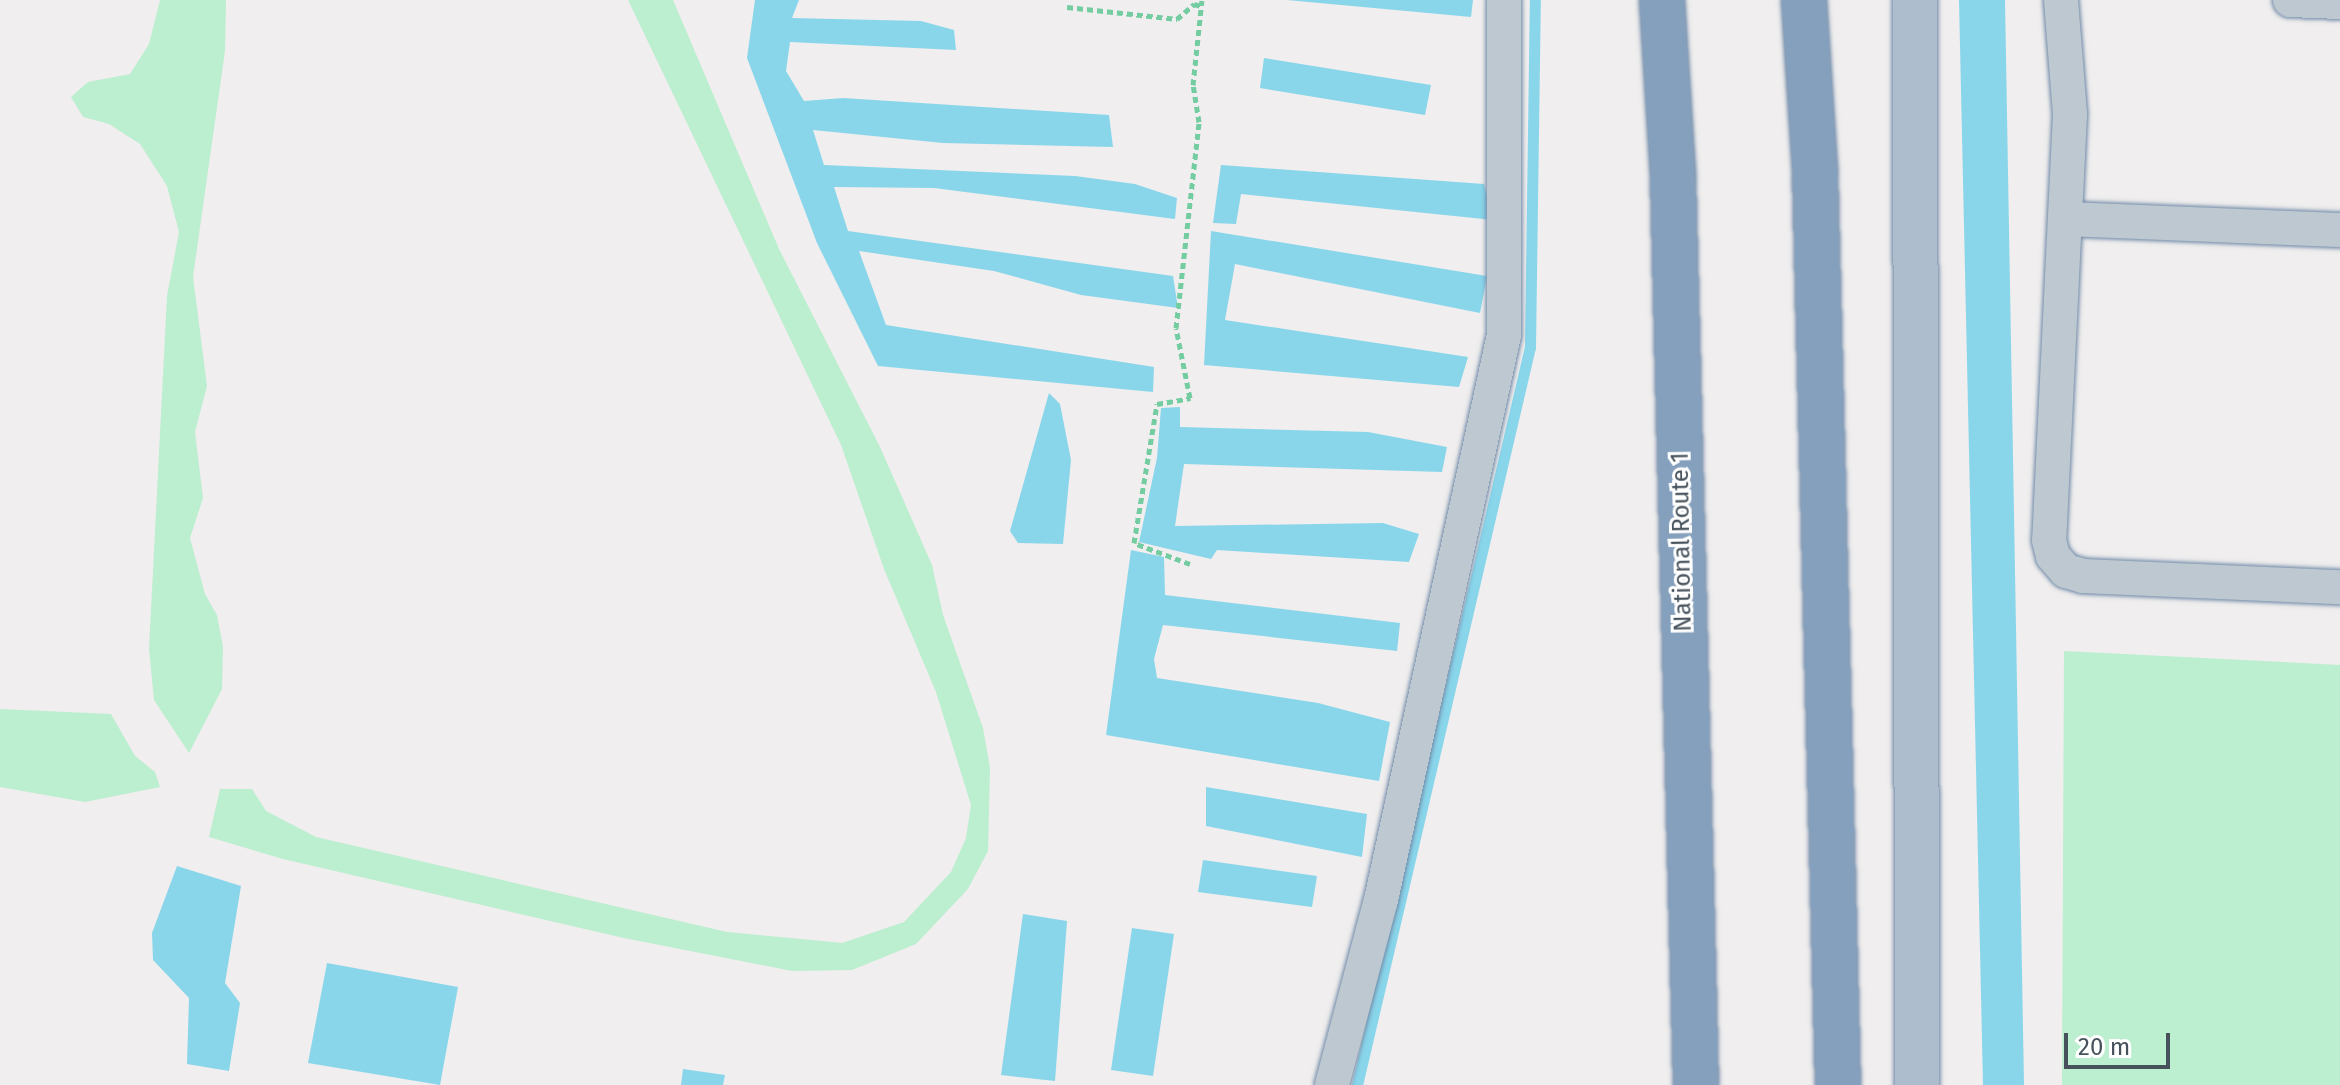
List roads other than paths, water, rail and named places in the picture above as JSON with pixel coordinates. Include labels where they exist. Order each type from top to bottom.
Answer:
[{"type":"highway","name":"National Route 1","points":[[1662,0],[1673,177],[1696,1085]]},
{"type":"highway","points":[[1804,0],[1815,171],[1838,1085]]},
{"type":"main road","points":[[1915,0],[1917,1085]]},
{"type":"street","points":[[1332,1085],[1381,900],[1504,335],[1504,0]]},
{"type":"street","points":[[2061,0],[2070,114],[2049,540],[2053,556],[2066,571],[2083,576],[2340,587]]},
{"type":"street","points":[[2290,0],[2340,2]]},
{"type":"street","points":[[2065,219],[2340,230]]},
{"type":"water","points":[[755,0],[799,0],[792,18],[921,21],[954,30],[956,50],[790,42],[786,71],[804,101],[843,98],[1109,115],[1113,147],[943,143],[813,130],[824,165],[1075,176],[1135,184],[1177,198],[1175,219],[934,188],[834,187],[848,231],[1173,276],[1178,308],[1081,295],[994,271],[859,251],[886,325],[1154,367],[1153,392],[878,366],[817,243],[747,58]]},
{"type":"water","points":[[1287,0],[1473,0],[1471,17]]},
{"type":"water","points":[[1959,0],[2005,0],[2024,1085],[1983,1085]]},
{"type":"water","points":[[1264,58],[1431,85],[1425,115],[1260,88]]},
{"type":"water","points":[[1221,165],[1484,184],[1493,220],[1241,194],[1236,224],[1213,223]]},
{"type":"water","points":[[1211,231],[1487,276],[1480,313],[1235,264],[1225,320],[1468,357],[1459,387],[1204,365]]},
{"type":"water","points":[[1049,393],[1060,404],[1071,460],[1063,544],[1018,543],[1010,531]]},
{"type":"water","points":[[1180,407],[1180,427],[1368,432],[1447,447],[1442,472],[1184,464],[1175,526],[1383,523],[1419,534],[1409,562],[1217,550],[1211,559],[1139,542],[1157,458],[1161,408]]},
{"type":"water","points":[[1131,550],[1164,557],[1165,595],[1400,623],[1397,651],[1163,625],[1154,659],[1157,678],[1318,703],[1390,722],[1379,781],[1106,735]]},
{"type":"water","points":[[1206,787],[1367,814],[1362,857],[1206,826]]},
{"type":"water","points":[[1203,860],[1317,876],[1312,907],[1198,892]]},
{"type":"water","points":[[177,866],[241,886],[225,983],[240,1003],[229,1071],[187,1064],[189,998],[153,960],[152,933]]},
{"type":"water","points":[[1023,914],[1067,921],[1055,1081],[1001,1075]]},
{"type":"water","points":[[1132,928],[1174,934],[1153,1076],[1111,1070]]},
{"type":"water","points":[[327,963],[458,987],[440,1085],[308,1063]]},
{"type":"water","points":[[683,1069],[725,1075],[723,1085],[681,1085]]},
{"type":"waterway","points":[[1357,1085],[1530,347],[1535,0]]}]
